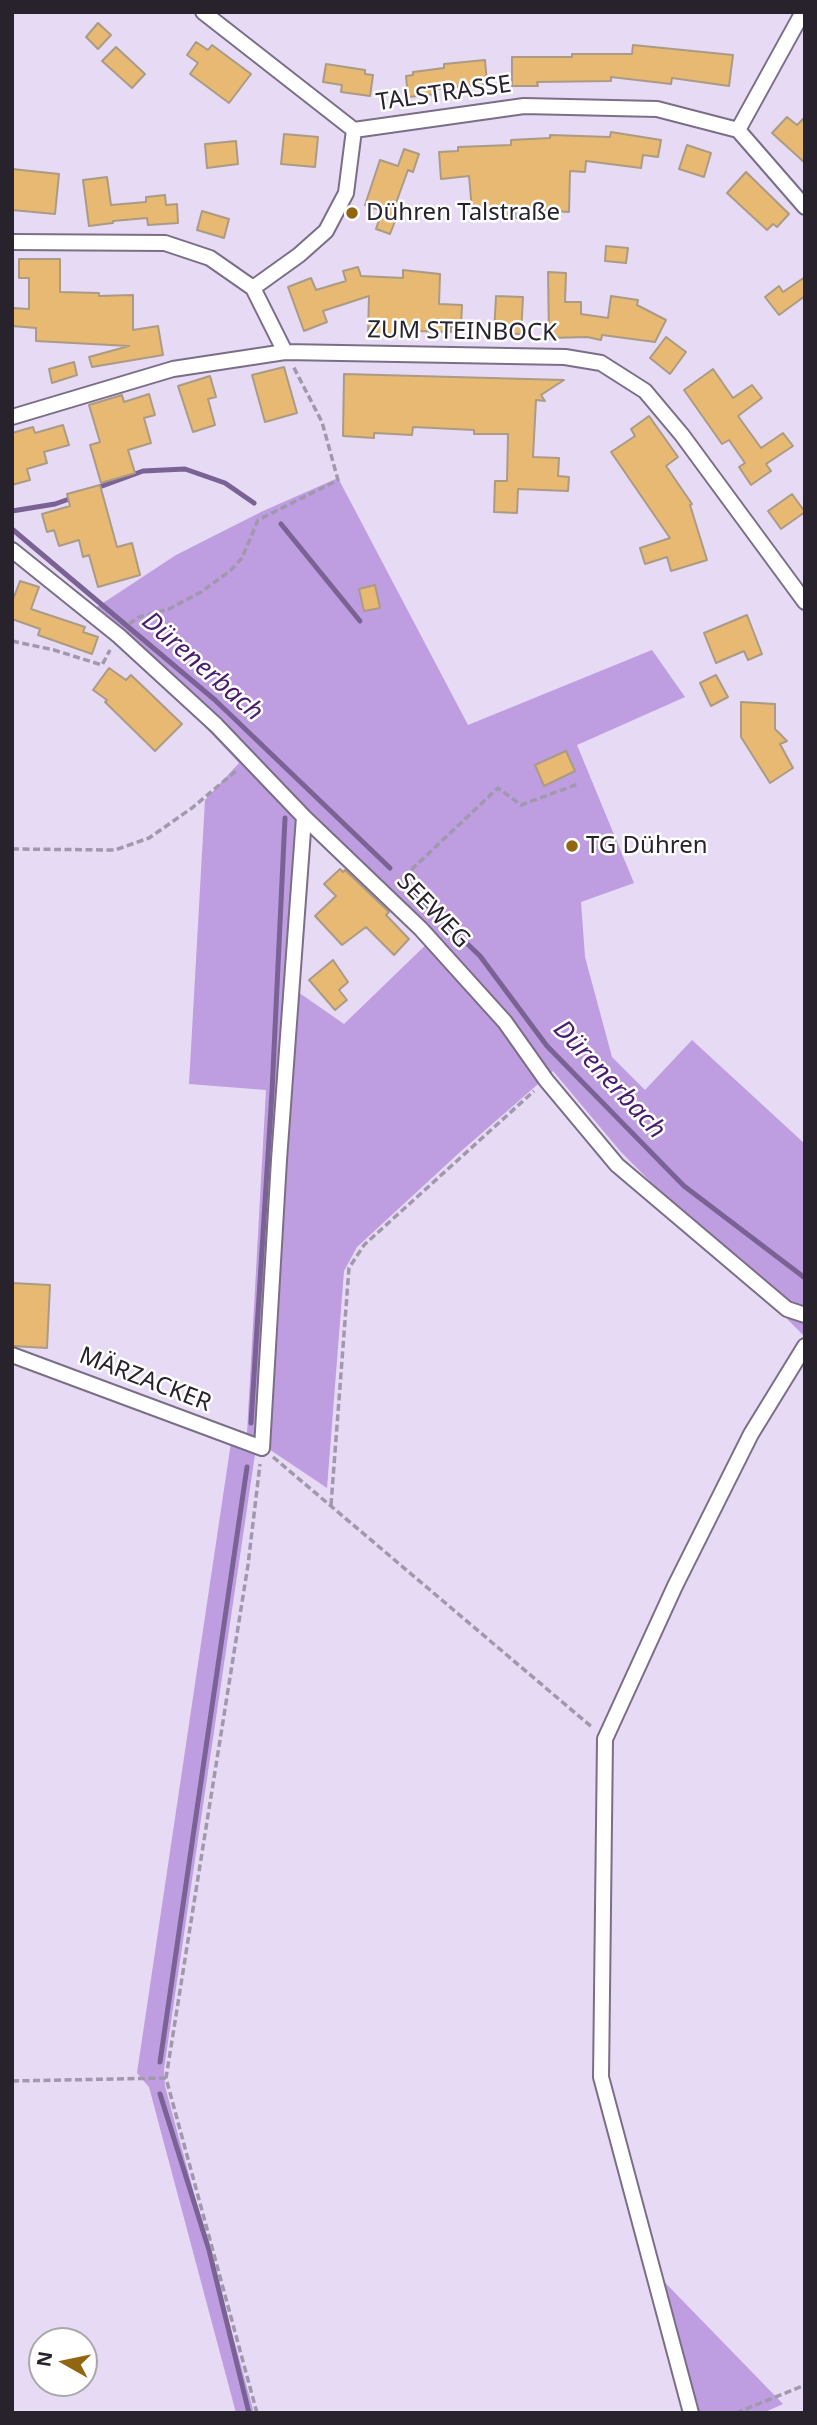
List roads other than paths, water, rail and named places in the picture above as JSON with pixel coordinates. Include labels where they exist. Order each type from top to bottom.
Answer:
[{"type":"street","points":[[203,12],[354,130]]},
{"type":"street","points":[[802,18],[738,130],[805,207]]},
{"type":"street","name":"TALSTRASSE","points":[[253,288],[326,232],[346,193],[354,130],[524,106],[657,109],[738,130]]},
{"type":"street","points":[[12,242],[165,243],[210,258],[253,288],[285,352]]},
{"type":"street","name":"ZUM STEINBOCK","points":[[12,417],[173,369],[285,352],[565,356],[601,363],[653,399],[805,603]]},
{"type":"street","name":"SEEWEG","points":[[12,550],[119,636],[216,725],[304,817],[421,929],[505,1022],[546,1080],[617,1164],[787,1309],[805,1315]]},
{"type":"street","name":"MÄRZACKER","points":[[12,1355],[262,1448],[304,817]]},
{"type":"street","points":[[691,2413],[601,2077],[605,1739],[674,1586],[751,1434],[805,1346]]},
{"type":"waterway","name":"Dürenerbach","points":[[94,489],[143,471],[185,469],[225,483],[254,503]]},
{"type":"waterway","name":"Dürenerbach","points":[[12,511],[55,504],[72,498]]},
{"type":"waterway","name":"Dürenerbach","points":[[281,524],[360,621]]},
{"type":"waterway","name":"Dürenerbach","points":[[12,529],[215,700],[390,868]]},
{"type":"waterway","points":[[251,1423],[272,1092],[285,818]]},
{"type":"waterway","name":"Dürenerbach","points":[[407,886],[480,956],[547,1046],[684,1186],[805,1278]]},
{"type":"waterway","points":[[160,2062],[247,1467]]},
{"type":"waterway","points":[[160,2094],[209,2250],[249,2413]]},
{"type":"place","name":"Dühren Talstraße","points":[[352,213]]},
{"type":"place","name":"TG Dühren","points":[[572,846]]}]
